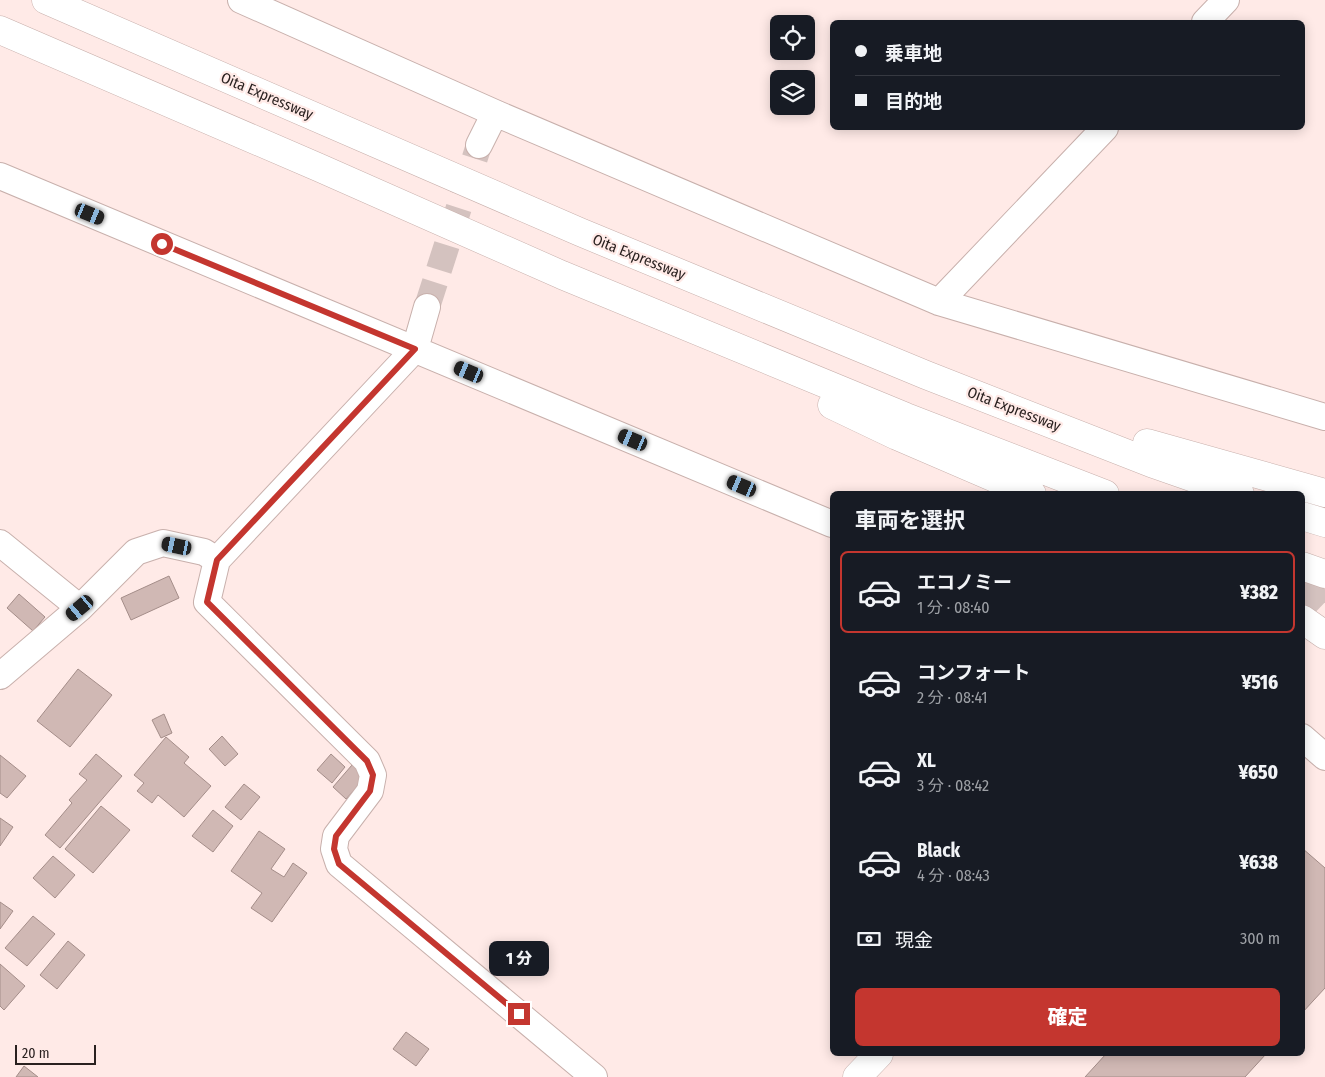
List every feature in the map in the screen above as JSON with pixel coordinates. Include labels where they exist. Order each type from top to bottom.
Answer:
[{"type":"main road","name":"Oita Expressway","points":[[46,0],[580,232],[926,375],[1151,463],[1231,491]]},
{"type":"main road","points":[[0,30],[562,275],[906,417],[1096,491]]},
{"type":"main road","points":[[562,275],[896,436],[1025,491]]},
{"type":"main road","points":[[926,375],[1181,453],[1325,493]]},
{"type":"main road","points":[[1305,517],[1325,524]]},
{"type":"main road","points":[[1305,567],[1325,574]]},
{"type":"main road","points":[[1305,621],[1325,635]]},
{"type":"main road","points":[[857,1077],[877,1056]]},
{"type":"street","points":[[241,0],[495,112],[939,302],[1325,417]]},
{"type":"street","points":[[1207,20],[1226,0]]},
{"type":"street","points":[[479,145],[495,112]]},
{"type":"street","points":[[939,302],[1103,130]]},
{"type":"street","points":[[0,176],[830,523]]},
{"type":"street","points":[[427,307],[415,349],[217,560],[207,602],[367,761],[373,775],[370,791],[336,836],[334,849],[339,864],[594,1077]]},
{"type":"street","points":[[0,543],[80,608]]},
{"type":"street","points":[[0,676],[80,608],[136,552],[163,544],[204,552],[217,560]]},
{"type":"street","points":[[1305,740],[1325,757]]},
{"type":"building","points":[[169,576],[179,598],[131,620],[121,598]]},
{"type":"building","points":[[19,594],[45,617],[33,631],[7,608]]},
{"type":"building","points":[[78,669],[112,695],[70,747],[37,721]]},
{"type":"building","points":[[164,714],[172,733],[161,738],[152,720]]},
{"type":"building","points":[[222,736],[238,754],[225,766],[209,749]]},
{"type":"building","points":[[166,737],[189,757],[184,763],[211,786],[184,817],[158,795],[152,803],[137,791],[144,783],[134,775]]},
{"type":"building","points":[[96,754],[122,776],[60,848],[45,835],[72,803],[69,800],[87,780],[79,774]]},
{"type":"building","points":[[331,754],[345,767],[332,783],[317,770]]},
{"type":"building","points":[[0,755],[26,776],[7,798],[0,793]]},
{"type":"building","points":[[352,765],[366,777],[346,799],[333,787]]},
{"type":"building","points":[[244,784],[260,797],[241,820],[225,807]]},
{"type":"building","points":[[101,806],[130,830],[93,873],[65,849]]},
{"type":"building","points":[[213,810],[233,826],[213,852],[192,836]]},
{"type":"building","points":[[0,818],[13,827],[0,846]]},
{"type":"building","points":[[259,831],[285,849],[271,869],[284,877],[293,863],[307,873],[272,922],[251,908],[262,893],[231,871]]},
{"type":"building","points":[[1305,851],[1325,868],[1325,988],[1305,1010]]},
{"type":"building","points":[[53,856],[75,875],[55,898],[33,878]]},
{"type":"building","points":[[0,902],[13,911],[0,929]]},
{"type":"building","points":[[33,916],[55,934],[27,966],[5,948]]},
{"type":"building","points":[[68,941],[85,955],[57,989],[40,975]]},
{"type":"building","points":[[0,964],[25,986],[4,1010],[0,1006]]},
{"type":"building","points":[[406,1032],[429,1049],[416,1066],[393,1049]]},
{"type":"building","points":[[1104,1056],[1264,1056],[1245,1077],[1085,1077]]},
{"type":"building","points":[[24,1066],[38,1077],[16,1077]]},
{"type":"tunnel","points":[[427,307],[479,145]]},
{"type":"tunnel","points":[[1305,603],[1325,582]]},
{"type":"route","points":[[162,244],[415,349],[217,560],[207,602],[367,761],[373,775],[370,791],[336,836],[334,849],[339,864],[519,1014]]}]
